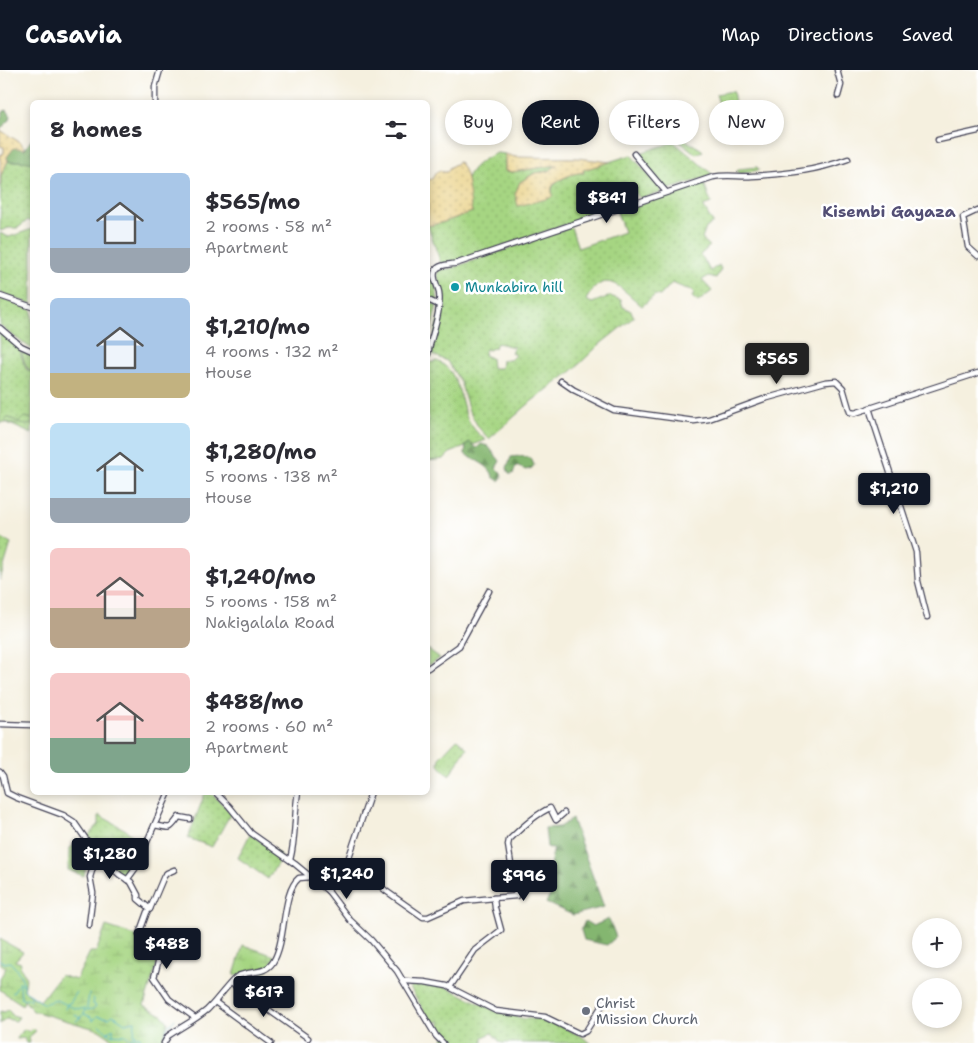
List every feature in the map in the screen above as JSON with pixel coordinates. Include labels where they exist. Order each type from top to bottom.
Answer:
[{"type":"street","points":[[155,100],[155,87],[160,70]]},
{"type":"street","points":[[837,70],[841,85],[838,96]]},
{"type":"street","points":[[938,140],[978,131]]},
{"type":"street","points":[[634,154],[666,192]]},
{"type":"street","points":[[430,332],[439,304],[439,291],[434,275],[435,270],[440,266],[450,266],[540,234],[718,176],[788,174],[830,166],[848,159]]},
{"type":"street","points":[[978,210],[963,217],[968,247],[978,256]]},
{"type":"street","points":[[0,296],[30,306]]},
{"type":"street","points":[[430,301],[439,304]]},
{"type":"street","points":[[0,328],[21,346],[30,350]]},
{"type":"street","points":[[560,381],[614,410],[694,420],[709,419],[764,399],[825,382],[836,381],[843,388],[850,412],[854,413],[978,373]]},
{"type":"street","points":[[869,408],[916,552],[918,581],[927,617]]},
{"type":"street","points":[[430,667],[459,646],[489,591]]},
{"type":"street","points":[[0,724],[30,724]]},
{"type":"street","points":[[0,772],[4,776],[5,790],[10,795],[63,815],[74,822],[97,855],[120,876],[134,885],[138,899],[150,909]]},
{"type":"street","points":[[128,880],[135,869],[168,795]]},
{"type":"street","points":[[218,795],[251,834],[290,860],[328,891],[350,920],[376,945],[404,981],[443,1043]]},
{"type":"street","points":[[290,860],[294,843],[298,795]]},
{"type":"street","points":[[328,891],[335,874],[346,864],[349,858],[370,795]]},
{"type":"street","points":[[349,858],[420,917],[428,917],[464,901],[516,896],[508,845],[509,840],[548,808],[550,808],[556,820],[564,813]]},
{"type":"street","points":[[155,825],[170,828],[174,826],[179,817],[190,819]]},
{"type":"street","points":[[89,925],[93,893],[90,877],[97,855]]},
{"type":"street","points":[[164,1043],[168,1037],[215,1002],[239,976],[266,970],[274,961],[282,938],[289,898],[294,883],[299,878],[300,868]]},
{"type":"street","points":[[174,870],[164,876],[139,934],[158,949],[159,961],[154,977],[169,999],[195,1018]]},
{"type":"street","points":[[299,878],[311,877]]},
{"type":"street","points":[[450,987],[475,950],[501,930],[494,908],[494,898]]},
{"type":"street","points":[[404,981],[425,982],[450,987],[499,1012],[545,1017],[580,1034],[586,1031],[606,999]]},
{"type":"street","points":[[232,983],[308,1038]]},
{"type":"street","points":[[215,1002],[271,1043]]},
{"type":"green space","points":[[733,91],[734,100],[718,100],[716,94]]},
{"type":"green space","points":[[7,110],[11,116],[9,121],[0,129],[0,119],[4,111]]},
{"type":"green space","points":[[30,142],[30,163],[8,161],[7,157],[14,147],[25,149]]},
{"type":"green space","points":[[665,145],[678,145],[713,175],[667,190],[637,154]]},
{"type":"green space","points":[[684,145],[694,145],[703,151],[696,154]]},
{"type":"green space","points":[[497,153],[505,154],[505,171],[512,172],[558,165],[549,171],[535,173],[520,182],[517,190],[550,198],[553,186],[568,176],[583,173],[583,170],[631,155],[661,189],[661,193],[640,198],[625,182],[615,186],[623,205],[452,263],[441,264],[430,232],[430,226],[472,212],[468,196],[467,179],[471,170],[488,157]]},
{"type":"green space","points":[[23,160],[30,162],[30,221],[28,220],[18,228],[0,231],[1,175],[8,161]]},
{"type":"green space","points":[[757,167],[759,170],[739,174],[737,171],[738,169]]},
{"type":"green space","points":[[704,183],[711,203],[703,206],[713,223],[706,228],[702,239],[710,246],[700,255],[710,271],[719,265],[721,269],[716,278],[709,276],[702,280],[712,291],[698,302],[692,297],[694,293],[692,290],[672,283],[660,296],[655,295],[642,306],[620,287],[606,282],[600,284],[586,300],[592,303],[610,296],[621,300],[623,307],[631,311],[634,317],[489,439],[479,428],[469,411],[460,381],[447,361],[433,355],[431,351],[442,299],[437,272],[440,269],[449,269],[571,227],[578,248],[624,232],[617,212]],"holes":[[[497,343],[514,347],[511,353],[515,355],[510,360],[502,360],[501,368],[492,368],[491,358],[484,355],[485,349],[489,350],[495,347]]]},
{"type":"green space","points":[[30,230],[30,303],[0,293],[0,233],[9,237]]},
{"type":"green space","points":[[430,272],[436,285],[438,302],[430,300]]},
{"type":"green space","points":[[0,298],[30,309],[30,348],[9,333],[0,325]]},
{"type":"green space","points":[[430,303],[437,305],[430,331]]},
{"type":"green space","points":[[0,331],[20,347],[26,369],[30,371],[30,418],[24,417],[19,422],[9,418],[5,419],[19,424],[30,424],[30,433],[5,422],[0,423]]},
{"type":"green space","points":[[22,348],[30,353],[30,370],[27,368],[22,355]]},
{"type":"green space","points":[[437,361],[450,371],[457,385],[468,419],[477,433],[486,440],[473,445],[470,442],[465,447],[450,453],[444,459],[430,461],[430,363]]},
{"type":"green space","points":[[24,417],[30,418],[30,424],[27,425],[5,422],[5,418],[9,418],[19,422]]},
{"type":"green space","points":[[470,442],[477,448],[481,444],[488,446],[500,461],[496,468],[502,477],[499,481],[493,477],[486,466],[465,454],[466,444]]},
{"type":"green space","points":[[511,457],[531,458],[534,465],[526,470],[516,466],[513,474],[509,474],[507,468]]},
{"type":"green space","points":[[0,537],[11,543],[0,580]]},
{"type":"green space","points":[[430,650],[440,658],[430,665]]},
{"type":"green space","points":[[457,739],[467,748],[449,776],[439,765],[440,757]]},
{"type":"green space","points":[[204,795],[213,795],[231,813],[212,847],[188,838]]},
{"type":"green space","points":[[99,815],[126,830],[138,841],[129,860],[130,869],[124,878],[85,839],[99,824]]},
{"type":"green space","points":[[572,819],[604,907],[573,915],[546,903],[552,892],[550,870],[554,849],[547,847],[545,828],[559,827]]},
{"type":"green space","points":[[250,834],[282,856],[268,879],[238,858]]},
{"type":"green space","points":[[74,845],[88,855],[84,876],[68,870],[69,849]]},
{"type":"green space","points":[[609,919],[616,937],[607,945],[584,940],[581,930],[585,921],[593,926]]},
{"type":"green space","points":[[106,926],[163,945],[144,1005],[162,1015],[168,1022],[162,1043],[118,1043],[99,1030],[33,1011],[24,1000],[23,1005],[0,990],[0,978],[6,968],[0,963],[0,939],[23,952],[15,961],[21,963],[20,968],[26,981],[24,990],[40,1001],[60,975],[76,980],[90,952],[96,952]]},
{"type":"green space","points":[[243,945],[275,956],[268,970],[234,975]]},
{"type":"green space","points":[[418,983],[444,986],[498,1012],[525,1019],[540,1019],[542,1017],[591,1043],[501,1043],[492,1033],[483,1037],[483,1043],[453,1043],[451,1038],[447,1042],[443,1042],[445,1030],[440,1026],[440,1020],[432,1025],[408,984]]},
{"type":"green space","points":[[8,1009],[12,1015],[19,1017],[16,1021],[6,1019],[0,1024],[0,1011],[5,1012]]},
{"type":"green space","points":[[33,1028],[36,1031],[29,1037],[30,1043],[26,1043],[24,1038],[17,1039],[18,1035],[25,1029],[29,1032]]},
{"type":"sand","points":[[0,130],[21,143],[25,149],[14,148],[7,157],[8,161],[1,175],[0,186],[0,155],[4,153],[4,147],[0,146]]},
{"type":"sand","points":[[505,154],[515,157],[578,158],[610,162],[583,170],[584,173],[576,173],[562,179],[552,187],[553,195],[550,198],[518,206],[515,194],[520,182],[535,173],[549,171],[557,165],[512,172],[505,171]]},
{"type":"sand","points":[[459,162],[465,172],[472,212],[430,226],[430,180],[436,172],[440,170],[447,172],[450,167]]},
{"type":"waterway","points":[[0,960],[4,963],[10,962],[20,975],[24,990],[44,1004],[59,1001],[75,1008],[85,1009],[84,1014],[91,1017],[93,1021],[97,1016],[109,1018],[113,1015],[125,1023],[135,1021],[134,1035],[140,1036],[141,1041],[149,1040],[152,1043]]},
{"type":"waterway","points":[[13,992],[20,982],[24,985]]},
{"type":"waterway","points":[[20,985],[21,998],[30,1000],[31,997]]},
{"type":"waterway","points":[[65,1009],[77,992]]},
{"type":"waterway","points":[[87,1008],[89,994]]},
{"type":"waterway","points":[[86,1010],[93,1009],[96,1006],[93,1004],[93,998]]},
{"type":"waterway","points":[[75,1015],[80,1018]]},
{"type":"waterway","points":[[76,1021],[83,1015]]},
{"type":"waterway","points":[[166,1036],[167,1028],[175,1019]]},
{"type":"waterway","points":[[99,1025],[109,1034],[126,1035],[130,1039],[133,1037],[140,1038]]},
{"type":"waterway","points":[[108,1032],[113,1028],[113,1035]]},
{"type":"place","name":"Munkabira hill","points":[[455,287]]},
{"type":"place","name":"Christ Mission Church","points":[[586,1011]]},
{"type":"district","name":"Kisembi Gayaza","points":[[889,211]]}]
